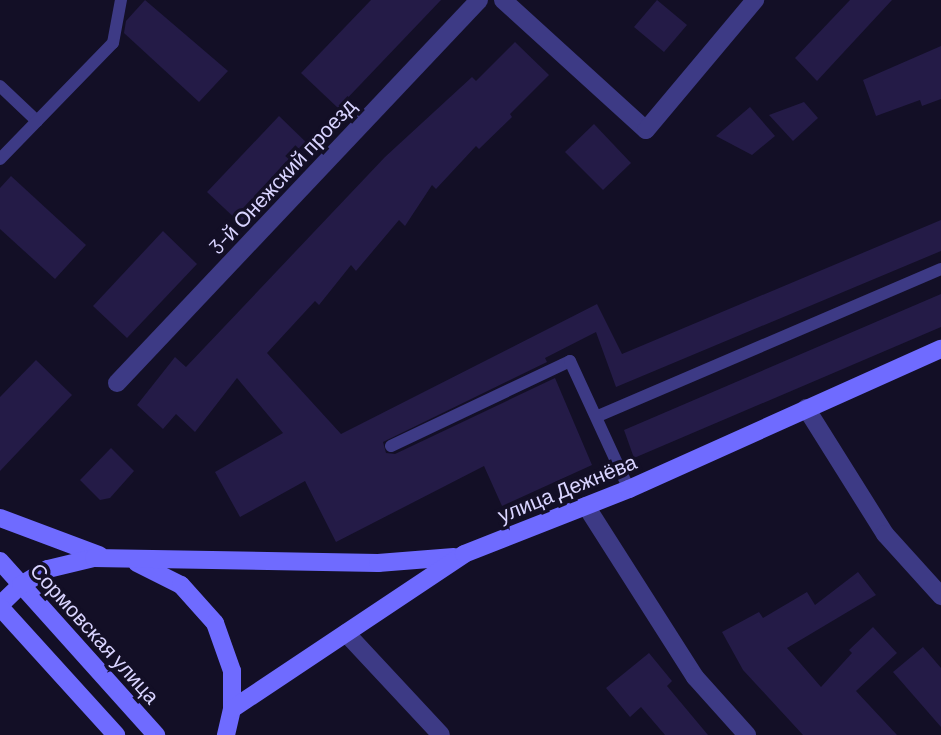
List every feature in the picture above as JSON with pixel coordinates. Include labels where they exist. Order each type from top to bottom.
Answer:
[{"type":"street","name":"3-й Онежский проезд","points":[[117,383],[479,0]]},
{"type":"street","points":[[503,0],[646,130],[755,0]]},
{"type":"street","name":"улица Дежнёва","points":[[232,709],[464,555],[629,489],[941,349]]},
{"type":"street","points":[[806,408],[885,534],[941,596]]},
{"type":"street","points":[[586,506],[695,677],[747,735]]},
{"type":"street","points":[[0,517],[110,558],[147,566],[170,578],[208,612],[229,658],[232,709],[226,735]]},
{"type":"street","points":[[116,735],[0,606],[21,585],[63,564],[110,558],[405,563],[464,555]]},
{"type":"street","name":"Сормовская улица","points":[[0,561],[156,735]]},
{"type":"street","points":[[346,633],[441,735]]},
{"type":"lane","points":[[0,159],[113,43],[121,0]]},
{"type":"lane","points":[[0,86],[37,121]]},
{"type":"lane","points":[[598,416],[941,269]]},
{"type":"lane","points":[[391,446],[570,361],[598,416],[629,489]]},
{"type":"building","points":[[145,0],[228,71],[199,102],[124,33],[126,21]]},
{"type":"building","points":[[371,0],[441,0],[338,108],[301,73]]},
{"type":"building","points":[[657,0],[687,25],[664,52],[634,27]]},
{"type":"building","points":[[850,0],[892,0],[817,81],[795,58]]},
{"type":"building","points":[[515,42],[549,75],[479,149],[476,146],[436,189],[432,185],[405,226],[399,220],[356,271],[351,265],[319,305],[315,301],[267,353],[341,434],[597,304],[622,354],[941,220],[941,251],[616,387],[596,332],[545,358],[547,362],[383,442],[386,453],[395,454],[555,378],[592,465],[502,506],[484,466],[336,542],[305,481],[240,517],[215,472],[283,433],[237,378],[195,432],[176,414],[163,429],[137,405],[175,357],[186,367],[385,157],[472,77],[476,81]]},
{"type":"building","points":[[941,46],[941,99],[922,106],[920,100],[876,116],[863,80]]},
{"type":"building","points":[[804,102],[818,118],[793,141],[769,115]]},
{"type":"building","points":[[750,107],[775,136],[752,155],[716,136]]},
{"type":"building","points":[[279,116],[311,147],[240,223],[207,192]]},
{"type":"building","points":[[594,124],[631,163],[603,190],[565,152]]},
{"type":"building","points":[[11,176],[86,245],[55,279],[0,229],[0,188]]},
{"type":"building","points":[[163,231],[197,264],[127,338],[93,306]]},
{"type":"building","points":[[941,294],[941,327],[634,458],[624,430]]},
{"type":"building","points":[[36,360],[72,395],[0,471],[0,397]]},
{"type":"building","points":[[111,448],[134,471],[110,498],[100,500],[80,480]]},
{"type":"building","points":[[858,572],[876,595],[787,648],[821,687],[852,653],[849,650],[873,627],[897,653],[856,691],[897,735],[803,735],[743,670],[722,632],[759,612],[763,618],[807,592],[815,605]]},
{"type":"building","points":[[923,647],[941,668],[941,727],[893,672]]},
{"type":"building","points":[[649,653],[672,681],[667,686],[708,735],[665,735],[641,707],[630,717],[606,688]]}]
